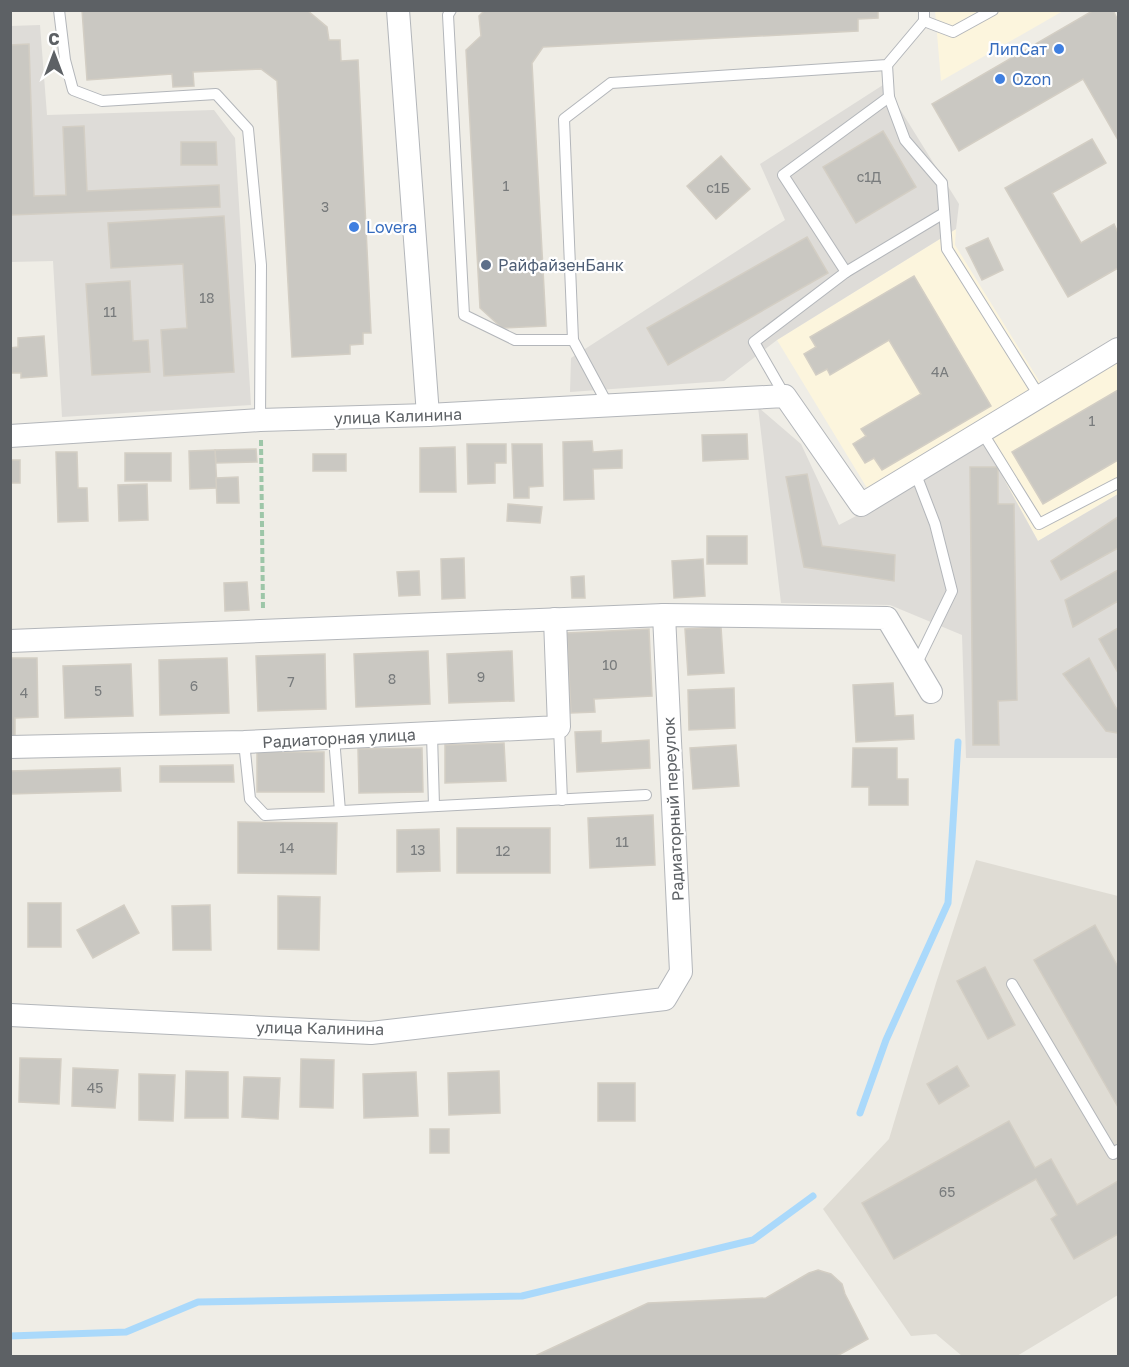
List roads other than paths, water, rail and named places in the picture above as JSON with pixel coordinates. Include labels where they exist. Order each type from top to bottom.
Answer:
[{"type":"street","points":[[398,10],[428,415]]},
{"type":"street","points":[[785,396],[861,505],[1119,349]]},
{"type":"street","name":"улица Калинина","points":[[10,436],[260,420],[428,415],[785,396]]},
{"type":"street","points":[[10,641],[664,615],[888,618],[931,692]]},
{"type":"street","name":"Радиаторный переулок","points":[[664,615],[681,972],[665,999]]},
{"type":"street","points":[[555,619],[559,728]]},
{"type":"street","name":"Радиаторная улица","points":[[10,747],[244,742],[559,728]]},
{"type":"street","name":"улица Калинина","points":[[10,1015],[371,1033],[665,999]]},
{"type":"lane","points":[[59,10],[65,60],[73,90],[102,100],[216,94],[248,129],[261,265],[260,420]]},
{"type":"lane","points":[[451,10],[448,15],[464,315],[514,340],[573,340]]},
{"type":"lane","points":[[993,10],[953,32],[924,16],[886,65],[889,98],[905,140],[942,183],[947,249],[1040,397]]},
{"type":"lane","points":[[608,405],[573,340],[564,119],[611,83],[886,65]]},
{"type":"lane","points":[[846,272],[783,175],[889,98]]},
{"type":"lane","points":[[785,396],[754,342],[846,272],[945,213]]},
{"type":"lane","points":[[982,432],[1039,524],[1119,483]]},
{"type":"lane","points":[[915,472],[935,524],[952,591],[915,665]]},
{"type":"lane","points":[[559,728],[562,800]]},
{"type":"lane","points":[[432,734],[434,806]]},
{"type":"lane","points":[[334,738],[340,811]]},
{"type":"lane","points":[[244,742],[250,799],[265,815],[646,795]]},
{"type":"lane","points":[[1012,984],[1113,1154],[1119,1150]]},
{"type":"waterway","points":[[860,1113],[886,1040],[948,903],[958,742]]},
{"type":"waterway","points":[[10,1336],[126,1332],[198,1302],[522,1296],[753,1240],[813,1196]]},
{"type":"place","name":"ЛипСат","points":[[1059,49]]},
{"type":"place","name":"Ozon","points":[[1000,79]]},
{"type":"place","name":"Lovera","points":[[354,227]]},
{"type":"place","name":"РайфайзенБанк","points":[[486,265]]}]
